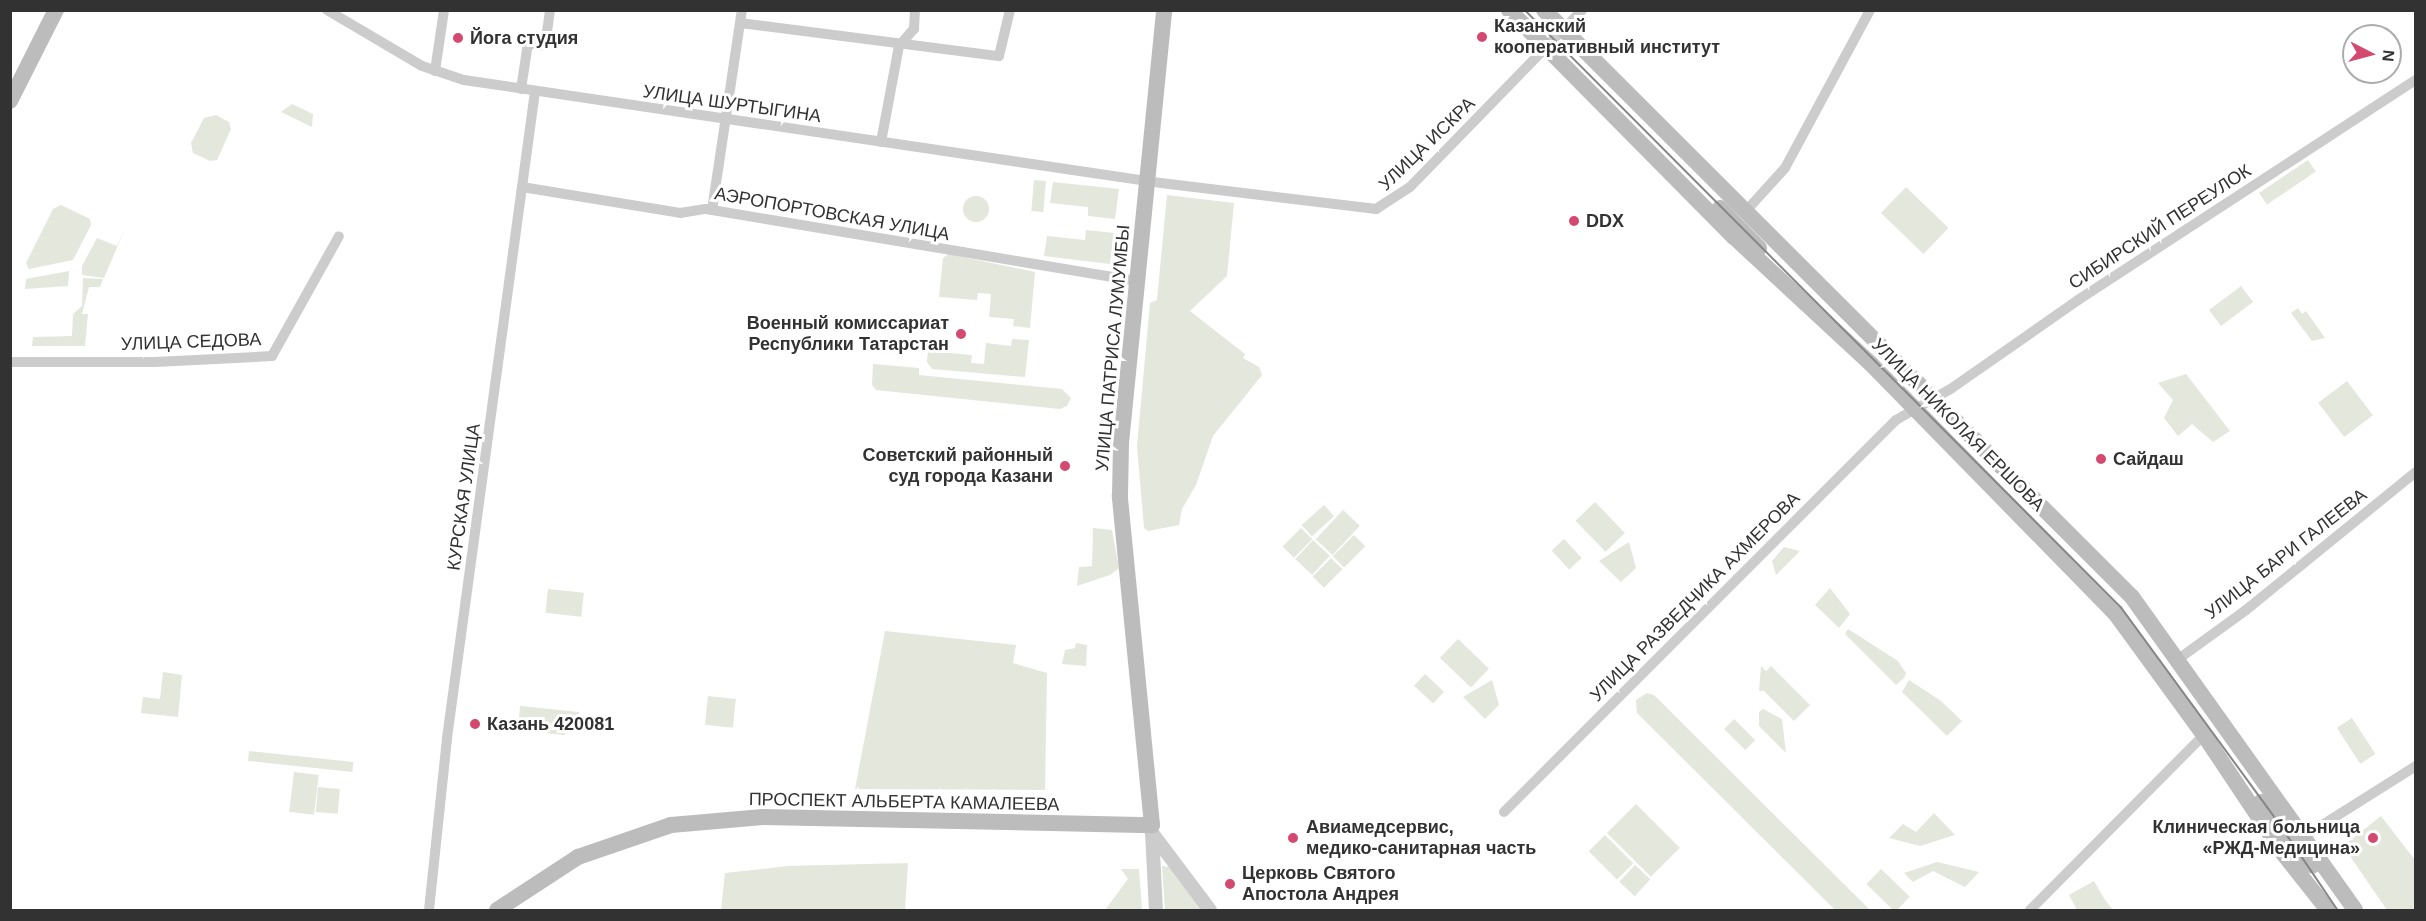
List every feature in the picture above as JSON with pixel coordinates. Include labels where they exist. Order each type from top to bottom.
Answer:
[{"type":"main road","points":[[10,101],[56,10]]},
{"type":"main road","name":"УЛИЦА ПАТРИСА ЛУМУМБЫ","points":[[1152,829],[1120,496],[1121,443],[1164,10]]},
{"type":"main road","points":[[1509,10],[1556,38]]},
{"type":"main road","points":[[1524,10],[1665,135],[1745,212],[1842,308],[1924,404]]},
{"type":"main road","points":[[1534,10],[1556,38]]},
{"type":"main road","points":[[1544,10],[1556,38]]},
{"type":"main road","name":"УЛИЦА НИКОЛАЯ ЕРШОВА","points":[[1556,38],[1624,122],[1743,229],[1795,293],[1871,364],[1924,404],[2003,470],[2132,597],[2257,777],[2294,843]]},
{"type":"main road","points":[[1665,135],[1746,225],[1842,308]]},
{"type":"main road","name":"УЛИЦА НИКОЛАЯ ЕРШОВА","points":[[1924,404],[1971,466],[2115,613],[2204,735],[2294,843],[2355,910]]},
{"type":"main road","name":"ПРОСПЕКТ АЛЬБЕРТА КАМАЛЕЕВА","points":[[497,910],[578,857],[671,825],[763,817],[1152,829]]},
{"type":"main road","points":[[2294,843],[2325,906]]},
{"type":"main road","points":[[2294,843],[2347,910]]},
{"type":"street","name":"УЛИЦА ШУРТЫГИНА","points":[[327,10],[435,71],[464,80],[1148,181]]},
{"type":"street","points":[[435,71],[444,10]]},
{"type":"street","points":[[521,89],[528,43],[545,46],[550,10]]},
{"type":"street","points":[[712,210],[742,10]]},
{"type":"street","points":[[881,142],[898,46],[914,29],[915,10]]},
{"type":"street","points":[[740,23],[898,46],[999,56],[1010,10]]},
{"type":"street","name":"УЛИЦА ИСКРА","points":[[1148,181],[1383,207],[1410,187],[1582,10]]},
{"type":"street","points":[[1745,212],[1785,168],[1870,10]]},
{"type":"street","name":"СИБИРСКИЙ ПЕРЕУЛОК","points":[[1924,404],[2415,80]]},
{"type":"street","name":"КУРСКАЯ УЛИЦА","points":[[430,910],[447,738],[535,91]]},
{"type":"street","name":"АЭРОПОРТОВСКАЯ УЛИЦА","points":[[522,187],[680,213],[712,210],[1138,281]]},
{"type":"street","name":"УЛИЦА СЕДОВА","points":[[10,362],[155,362],[272,356],[339,236]]},
{"type":"street","name":"УЛИЦА РАЗВЕДЧИКА АХМЕРОВА","points":[[1504,812],[1880,435],[1924,404]]},
{"type":"street","name":"УЛИЦА БАРИ ГАЛЕЕВА","points":[[2177,660],[2246,610],[2415,472]]},
{"type":"street","points":[[2030,910],[2204,735]]},
{"type":"street","points":[[2294,843],[2415,766]]},
{"type":"street","points":[[1152,829],[1210,910]]},
{"type":"street","name":"УЛИЦА ПАТРИСА ЛУМУМБЫ","points":[[1152,829],[1156,910]]},
{"type":"shaded area","points":[[292,104],[313,114],[312,127],[281,112]]},
{"type":"shaded area","points":[[216,115],[229,122],[231,129],[217,160],[210,161],[193,153],[191,143],[204,118]]},
{"type":"shaded area","points":[[2308,160],[2316,172],[2267,205],[2259,193]]},
{"type":"shaded area","points":[[1034,180],[1046,181],[1043,212],[1031,211]]},
{"type":"shaded area","points":[[1053,182],[1119,189],[1115,219],[1088,216],[1088,207],[1050,203]]},
{"type":"shaded area","points":[[1906,187],[1948,228],[1923,254],[1881,213]]},
{"type":"shaded area","points":[[1167,195],[1234,203],[1227,276],[1190,311],[1245,354],[1243,358],[1259,367],[1262,375],[1213,436],[1196,485],[1182,509],[1179,525],[1148,531],[1144,528],[1137,446],[1150,303],[1157,300]]},
{"type":"shaded area","points":[[976,196],[985,200],[989,209],[985,218],[976,222],[967,218],[963,209],[967,200]]},
{"type":"shaded area","points":[[61,205],[90,219],[91,225],[73,260],[29,269],[26,263],[53,209]]},
{"type":"shaded area","points":[[127,224],[104,278],[82,275],[82,266],[97,238],[117,246]]},
{"type":"shaded area","points":[[1086,230],[1114,233],[1110,264],[1044,256],[1047,236],[1085,240]]},
{"type":"shaded area","points":[[948,254],[1035,272],[1030,328],[1013,326],[1014,319],[989,317],[991,294],[978,293],[977,300],[939,297],[943,258]]},
{"type":"shaded area","points":[[69,271],[68,286],[25,289],[26,279]]},
{"type":"shaded area","points":[[83,278],[103,279],[100,287],[89,287],[82,314],[88,314],[85,346],[32,346],[33,337],[72,336],[73,314],[82,306]]},
{"type":"shaded area","points":[[2241,286],[2253,302],[2221,326],[2209,310]]},
{"type":"shaded area","points":[[2298,308],[2302,314],[2306,311],[2325,338],[2312,341],[2291,313]]},
{"type":"shaded area","points":[[1012,339],[1029,340],[1025,377],[932,369],[927,362],[928,351],[972,355],[971,363],[984,364],[986,343],[1011,346]]},
{"type":"shaded area","points":[[873,364],[919,368],[919,375],[1062,389],[1071,398],[1067,406],[1060,409],[876,390],[872,385]]},
{"type":"shaded area","points":[[2186,374],[2230,431],[2213,442],[2192,424],[2178,436],[2164,418],[2173,400],[2158,383]]},
{"type":"shaded area","points":[[2347,381],[2373,415],[2344,437],[2318,403]]},
{"type":"shaded area","points":[[1595,502],[1625,533],[1605,552],[1576,521]]},
{"type":"shaded area","points":[[1324,505],[1334,516],[1312,536],[1302,525]]},
{"type":"shaded area","points":[[1343,510],[1360,526],[1333,555],[1316,539]]},
{"type":"shaded area","points":[[1093,528],[1112,530],[1119,568],[1110,575],[1077,586],[1079,567],[1092,566]]},
{"type":"shaded area","points":[[1301,528],[1312,539],[1294,558],[1283,546]]},
{"type":"shaded area","points":[[1354,535],[1365,546],[1344,568],[1333,556]]},
{"type":"shaded area","points":[[1564,539],[1582,558],[1569,570],[1552,551]]},
{"type":"shaded area","points":[[1313,540],[1330,556],[1312,575],[1295,559]]},
{"type":"shaded area","points":[[1629,542],[1636,568],[1621,582],[1599,561]]},
{"type":"shaded area","points":[[1784,547],[1800,551],[1776,575],[1772,561]]},
{"type":"shaded area","points":[[1331,558],[1342,569],[1324,588],[1313,576]]},
{"type":"shaded area","points":[[1830,588],[1850,614],[1839,628],[1815,605]]},
{"type":"shaded area","points":[[548,589],[584,593],[581,617],[545,613]]},
{"type":"shaded area","points":[[1848,629],[1898,661],[1906,673],[1904,678],[1896,685],[1845,634]]},
{"type":"shaded area","points":[[885,631],[1016,645],[1013,663],[1047,673],[1045,790],[855,789]]},
{"type":"shaded area","points":[[1458,639],[1489,669],[1471,688],[1440,658]]},
{"type":"shaded area","points":[[1076,643],[1087,645],[1086,666],[1062,664],[1065,650],[1075,648]]},
{"type":"shaded area","points":[[1761,666],[1766,671],[1771,666],[1810,705],[1794,721],[1764,691],[1759,691]]},
{"type":"shaded area","points":[[163,672],[182,675],[178,717],[141,713],[143,697],[160,699]]},
{"type":"shaded area","points":[[1425,674],[1444,692],[1433,703],[1414,686]]},
{"type":"shaded area","points":[[1492,680],[1499,705],[1485,719],[1463,697]]},
{"type":"shaded area","points":[[1909,680],[1941,701],[1962,721],[1947,736],[1902,692]]},
{"type":"shaded area","points":[[1647,693],[1654,695],[1870,910],[1835,910],[1637,713],[1636,700]]},
{"type":"shaded area","points":[[708,696],[736,699],[733,728],[705,725]]},
{"type":"shaded area","points":[[520,706],[579,712],[578,724],[564,735],[518,730]]},
{"type":"shaded area","points":[[1763,709],[1782,719],[1786,753],[1759,726],[1759,712]]},
{"type":"shaded area","points":[[2352,718],[2375,754],[2360,764],[2337,728]]},
{"type":"shaded area","points":[[1734,719],[1755,740],[1745,750],[1724,729]]},
{"type":"shaded area","points":[[249,751],[353,762],[352,772],[248,761]]},
{"type":"shaded area","points":[[294,772],[319,775],[314,815],[289,812]]},
{"type":"shaded area","points":[[318,787],[340,789],[338,814],[316,812]]},
{"type":"shaded area","points":[[1636,804],[1680,848],[1651,877],[1607,833]]},
{"type":"shaded area","points":[[1934,813],[1955,835],[1920,846],[1889,838],[1903,824],[1916,832]]},
{"type":"shaded area","points":[[2381,816],[2415,860],[2415,910],[2387,910],[2343,846]]},
{"type":"shaded area","points":[[1605,835],[1633,863],[1617,880],[1589,851]]},
{"type":"shaded area","points":[[1937,862],[1979,872],[1965,887],[1933,871],[1913,882],[1904,873]]},
{"type":"shaded area","points":[[908,863],[905,910],[721,910],[725,873],[788,866]]},
{"type":"shaded area","points":[[1635,865],[1650,879],[1635,896],[1619,882]]},
{"type":"shaded area","points":[[1162,866],[1170,867],[1202,910],[1165,910]]},
{"type":"shaded area","points":[[1121,869],[1139,869],[1142,910],[1105,910],[1128,879]]},
{"type":"shaded area","points":[[1881,869],[1910,897],[1897,910],[1893,910],[1866,884]]},
{"type":"shaded area","points":[[2094,881],[2113,910],[2077,910],[2069,895]]},
{"type":"tram line","points":[[1525,10],[2121,607],[2279,823],[2338,910]]},
{"type":"place","name":"Казанский кооперативный институт","points":[[1482,37]]},
{"type":"place","name":"Йога студия","points":[[458,38]]},
{"type":"place","name":"DDX","points":[[1574,221]]},
{"type":"place","name":"Военный комиссариат Республики Татарстан","points":[[961,334]]},
{"type":"place","name":"Сайдаш","points":[[2101,459]]},
{"type":"place","name":"Советский районный суд города Казани","points":[[1065,466]]},
{"type":"place","name":"Казань 420081","points":[[475,724]]},
{"type":"place","name":"Авиамедсервис, медико-санитарная часть","points":[[1293,838]]},
{"type":"place","name":"Клиническая больница «РЖД-Медицина»","points":[[2373,838]]},
{"type":"place","name":"Церковь Святого Апостола Андрея","points":[[1230,884]]}]
